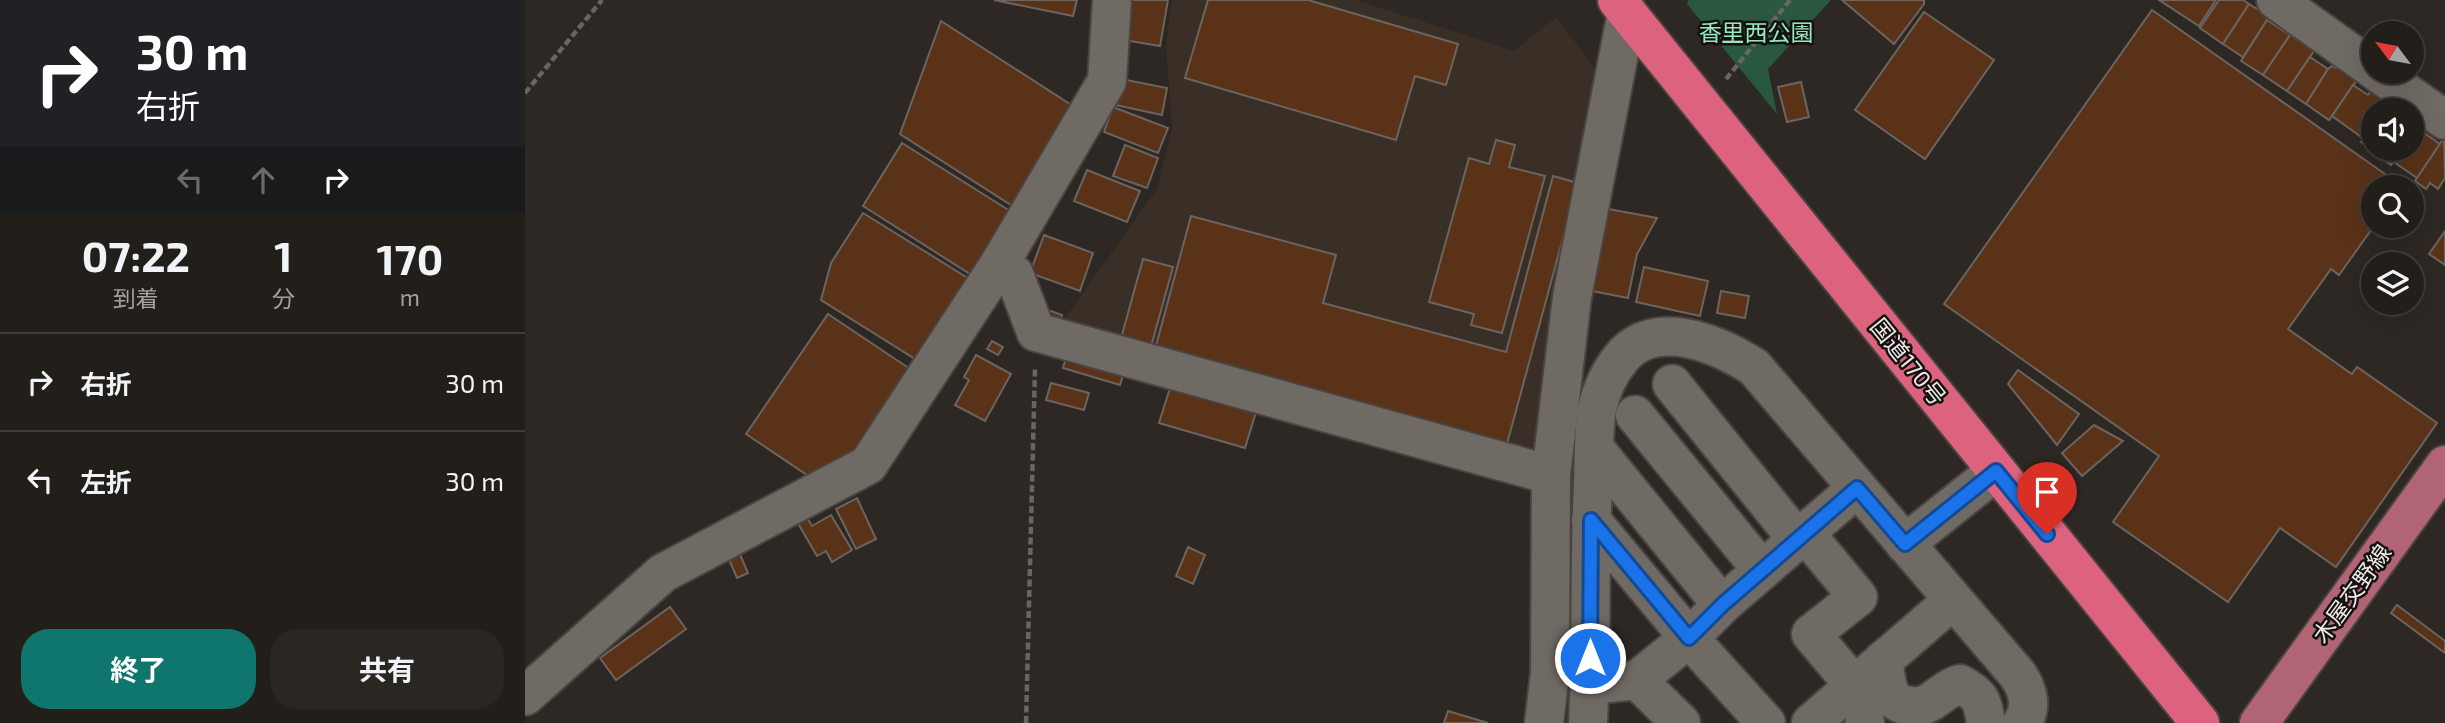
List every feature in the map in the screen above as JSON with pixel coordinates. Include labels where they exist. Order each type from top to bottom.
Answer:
[{"type":"highway","name":"国道170号","points":[[1622,6],[2200,723]]},
{"type":"main road","name":"木屋交野線","points":[[2259,723],[2445,464]]},
{"type":"street","points":[[525,696],[663,573],[868,465],[1000,263],[1107,81],[1112,0]]},
{"type":"street","points":[[2276,0],[2361,60]]},
{"type":"street","points":[[1544,723],[1550,673],[1551,475],[1572,297],[1622,6]]},
{"type":"street","points":[[2395,84],[2445,120]]},
{"type":"street","points":[[1000,263],[1014,274],[1035,332],[1551,475]]},
{"type":"street","points":[[1588,723],[1591,520],[1597,410],[1605,384],[1623,356],[1640,343],[1666,336],[1696,340],[1729,351],[1754,366],[2025,686],[2029,703],[2022,723]]},
{"type":"street","points":[[1672,384],[1808,531],[1858,597],[1811,634],[1868,673],[1899,705],[1916,707],[1931,702],[1946,688],[1959,684],[1973,691],[1982,701],[1986,723]]},
{"type":"street","points":[[1635,415],[1762,570]]},
{"type":"street","points":[[1595,449],[1722,605]]},
{"type":"street","points":[[1905,544],[1996,471]]},
{"type":"street","points":[[1590,685],[1637,681],[1857,488]]},
{"type":"street","points":[[1591,520],[1689,638],[1766,723]]},
{"type":"street","points":[[1811,723],[1953,600]]},
{"type":"street","points":[[1865,723],[1868,673]]},
{"type":"street","points":[[1637,681],[1681,723]]},
{"type":"path","points":[[525,93],[602,0]]},
{"type":"path","points":[[1704,107],[1790,0]]},
{"type":"path","points":[[1026,723],[1035,332]]},
{"type":"shaded area","points":[[1172,0],[1356,0],[1514,51],[1556,17],[1603,79],[1540,467],[1058,328],[1157,189],[1172,129],[1166,45]]},
{"type":"green space","name":"香里西公園","points":[[1688,0],[1831,0],[1768,69],[1777,114],[1687,4]]},
{"type":"building","points":[[994,0],[1077,0],[1073,16]]},
{"type":"building","points":[[1124,0],[1168,0],[1160,46],[1118,39]]},
{"type":"building","points":[[1208,0],[1308,0],[1458,44],[1446,85],[1415,76],[1396,140],[1185,78]]},
{"type":"building","points":[[1842,0],[1924,0],[1924,4],[1894,44]]},
{"type":"building","points":[[2159,0],[2216,0],[2199,26]]},
{"type":"building","points":[[2219,0],[2243,0],[2249,4],[2223,44],[2200,28]]},
{"type":"building","points":[[2249,4],[2257,9],[2259,6],[2271,14],[2243,57],[2223,44]]},
{"type":"building","points":[[2152,10],[2361,157],[2361,161],[2366,161],[2386,175],[2361,175],[2361,238],[2365,238],[2339,275],[2331,269],[2288,329],[2352,374],[2357,367],[2437,423],[2336,567],[2280,528],[2228,602],[2113,522],[2159,456],[1944,304]]},
{"type":"building","points":[[1924,12],[1994,60],[1925,159],[1855,110]]},
{"type":"building","points":[[2267,20],[2290,35],[2263,75],[2241,61]]},
{"type":"building","points":[[941,21],[1073,106],[1011,205],[900,134]]},
{"type":"building","points":[[2290,35],[2314,51],[2287,91],[2263,75]]},
{"type":"building","points":[[2310,57],[2328,69],[2306,104],[2287,91]]},
{"type":"building","points":[[2339,64],[2359,77],[2329,120],[2306,104],[2328,69],[2332,66],[2336,68]]},
{"type":"building","points":[[1116,78],[1167,88],[1162,115],[1111,104]]},
{"type":"building","points":[[1801,82],[1809,117],[1787,122],[1778,87]]},
{"type":"building","points":[[2353,85],[2368,95],[2373,88],[2383,95],[2381,98],[2361,98],[2361,137],[2332,116]]},
{"type":"building","points":[[1113,107],[1168,128],[1158,153],[1104,132]]},
{"type":"building","points":[[2424,133],[2440,144],[2419,175],[2413,175],[2394,162],[2424,161]]},
{"type":"building","points":[[2444,138],[2445,178],[2438,189],[2430,183],[2426,189],[2424,188],[2424,175],[2419,175]]},
{"type":"building","points":[[1496,140],[1515,145],[1509,167],[1545,176],[1502,333],[1471,325],[1474,314],[1429,302],[1469,158],[1489,164]]},
{"type":"building","points":[[902,143],[1010,211],[970,274],[863,206]]},
{"type":"building","points":[[1125,145],[1158,158],[1147,188],[1113,176]]},
{"type":"building","points":[[1087,170],[1140,191],[1127,222],[1074,201]]},
{"type":"building","points":[[1553,176],[1578,183],[1505,451],[1153,357],[1191,216],[1336,255],[1323,303],[1506,352]]},
{"type":"building","points":[[1603,208],[1657,218],[1637,254],[1628,298],[1587,290]]},
{"type":"building","points":[[863,213],[971,280],[920,362],[821,300],[831,263]]},
{"type":"building","points":[[2445,231],[2445,265],[2429,254]]},
{"type":"building","points":[[1044,235],[1093,253],[1080,291],[1030,273]]},
{"type":"building","points":[[1143,259],[1173,267],[1150,350],[1120,342]]},
{"type":"building","points":[[1644,267],[1708,281],[1700,316],[1636,302]]},
{"type":"building","points":[[1721,291],[1749,296],[1745,318],[1717,313]]},
{"type":"building","points":[[1048,310],[1062,315],[1059,323],[1045,318]]},
{"type":"building","points":[[828,314],[910,369],[852,454],[810,477],[746,434]]},
{"type":"building","points":[[992,341],[1003,347],[998,355],[987,349]]},
{"type":"building","points":[[976,355],[1011,374],[985,421],[955,405],[969,380],[964,377]]},
{"type":"building","points":[[1066,358],[1123,375],[1120,385],[1063,368]]},
{"type":"building","points":[[2018,370],[2079,414],[2057,445],[2008,384]]},
{"type":"building","points":[[1051,383],[1089,393],[1084,410],[1046,400]]},
{"type":"building","points":[[1170,388],[1256,412],[1245,448],[1159,423]]},
{"type":"building","points":[[2094,425],[2123,441],[2082,476],[2062,453]]},
{"type":"building","points":[[857,498],[876,539],[856,549],[836,509]]},
{"type":"building","points":[[805,514],[812,526],[831,515],[852,550],[832,562],[826,551],[817,556],[796,520]]},
{"type":"building","points":[[1188,547],[1205,555],[1193,584],[1176,576]]},
{"type":"building","points":[[739,552],[748,573],[737,578],[728,557]]},
{"type":"building","points":[[2397,605],[2445,641],[2445,653],[2391,613]]},
{"type":"building","points":[[670,607],[686,629],[616,680],[600,658]]},
{"type":"building","points":[[1448,711],[1488,723],[1444,723]]},
{"type":"route","points":[[1590,658],[1591,520],[1689,638],[1722,605],[1857,488],[1905,544],[1996,471],[2047,534]]}]
